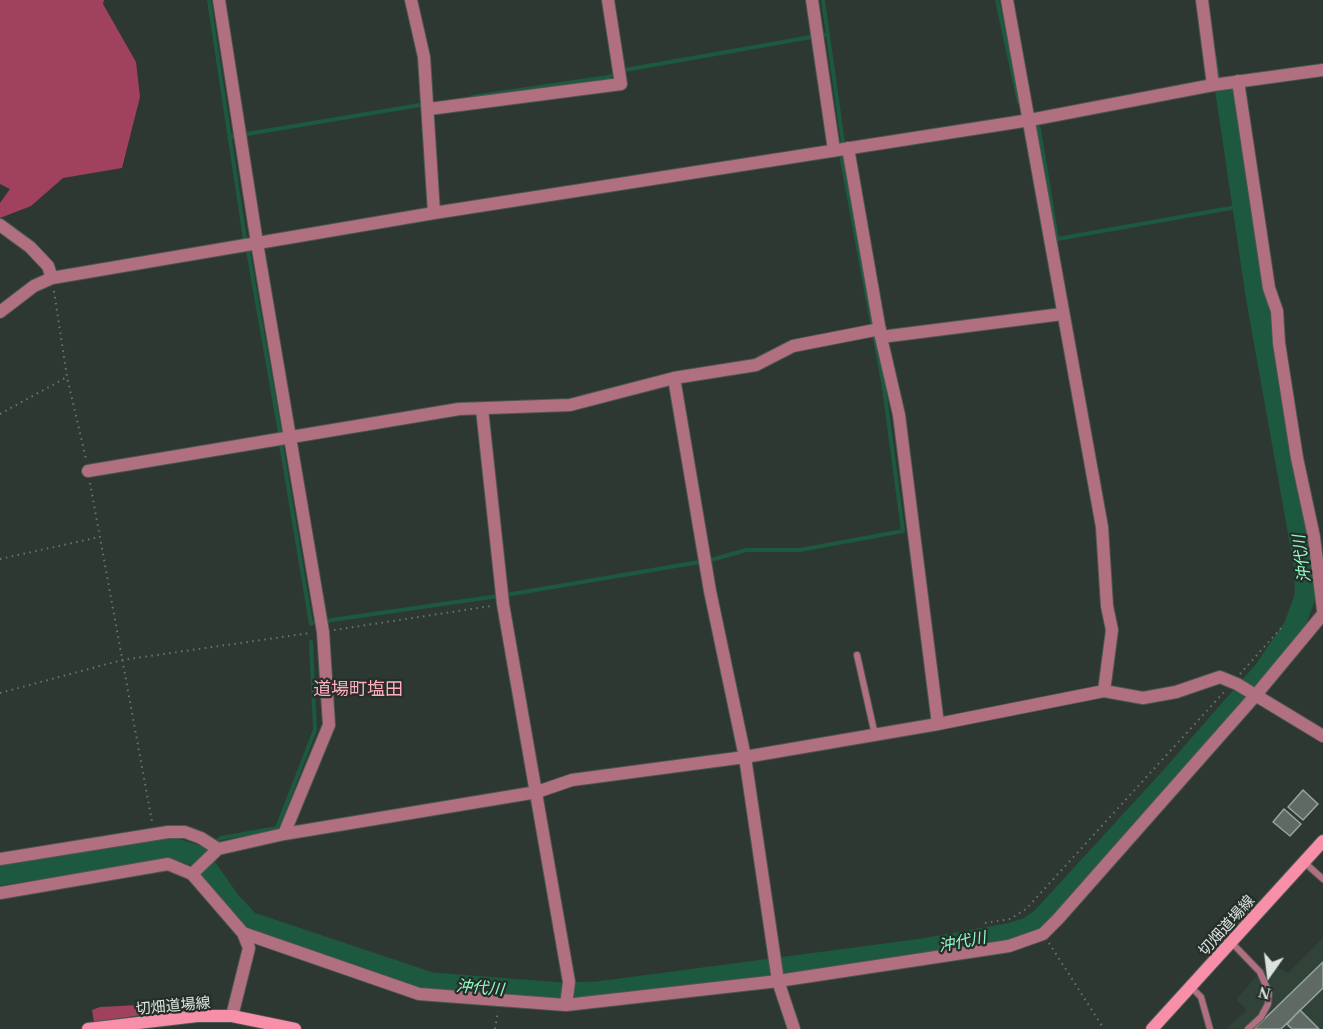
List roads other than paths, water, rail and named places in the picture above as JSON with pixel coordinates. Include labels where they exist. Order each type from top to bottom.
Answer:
[{"type":"main road","name":"切畑道場線","points":[[1152,1029],[1323,841]]},
{"type":"main road","name":"切畑道場線","points":[[88,1029],[197,1016],[232,1017],[295,1029]]},
{"type":"street","points":[[219,0],[257,243],[323,632],[329,725],[284,834]]},
{"type":"street","points":[[411,0],[424,57],[434,213]]},
{"type":"street","points":[[429,109],[621,84],[608,0]]},
{"type":"street","points":[[812,0],[834,150]]},
{"type":"street","points":[[1007,0],[1102,527],[1107,606],[1112,630],[1104,691]]},
{"type":"street","points":[[1202,0],[1215,84]]},
{"type":"street","points":[[0,312],[34,286],[52,278],[434,213],[1030,120],[1215,84],[1323,70]]},
{"type":"street","points":[[243,933],[419,994],[566,1005],[778,981],[1009,946],[1042,934],[1323,612],[1314,537],[1297,458],[1279,343],[1277,311],[1269,288],[1235,82]]},
{"type":"street","points":[[848,148],[881,333],[899,416],[938,724]]},
{"type":"street","points":[[0,225],[30,247],[48,266],[52,278]]},
{"type":"street","points":[[88,471],[291,439],[459,409],[570,405],[674,378],[756,365],[793,346],[881,333],[1062,314]]},
{"type":"street","points":[[674,378],[710,591],[745,757],[778,981],[794,1029]]},
{"type":"street","points":[[482,409],[503,604],[569,982],[566,1005]]},
{"type":"street","points":[[192,874],[218,849],[284,834],[537,792],[572,780],[745,757],[876,735],[1104,691],[1143,698],[1176,692],[1220,677],[1235,683],[1323,736]]},
{"type":"street","points":[[0,859],[154,834],[185,832],[201,838],[218,849]]},
{"type":"street","points":[[0,893],[168,864],[192,874],[243,933],[249,948],[232,1017]]},
{"type":"lane","points":[[857,655],[876,735]]},
{"type":"lane","points":[[1304,862],[1323,879]]},
{"type":"lane","points":[[1231,942],[1260,972],[1269,993],[1268,1004],[1261,1017],[1248,1029]]},
{"type":"lane","points":[[1191,987],[1201,997],[1210,1029]]},
{"type":"waterway","points":[[209,0],[245,239]]},
{"type":"waterway","points":[[311,623],[512,594],[711,560],[746,550],[800,550],[903,531],[884,388],[842,160],[843,143],[823,0]]},
{"type":"waterway","points":[[997,0],[1019,102]]},
{"type":"waterway","points":[[472,97],[608,77],[625,70],[828,34]]},
{"type":"waterway","points":[[1215,57],[1218,77],[1226,93]]},
{"type":"waterway","name":"沖代川","points":[[0,875],[173,848],[198,856],[229,900],[249,922],[431,983],[561,993],[598,992],[916,950],[1012,933],[1028,928],[1041,919],[1174,774],[1264,671],[1294,627],[1305,597],[1305,569],[1257,301],[1226,93]]},
{"type":"waterway","points":[[229,137],[426,104]]},
{"type":"waterway","points":[[1033,123],[1039,129],[1057,239],[1242,206]]},
{"type":"waterway","points":[[248,251],[280,433]]},
{"type":"waterway","points":[[281,444],[311,624]]},
{"type":"waterway","points":[[198,856],[221,838],[277,828],[315,730],[311,642]]},
{"type":"district","name":"道場町塩田","points":[[358,688]]}]
